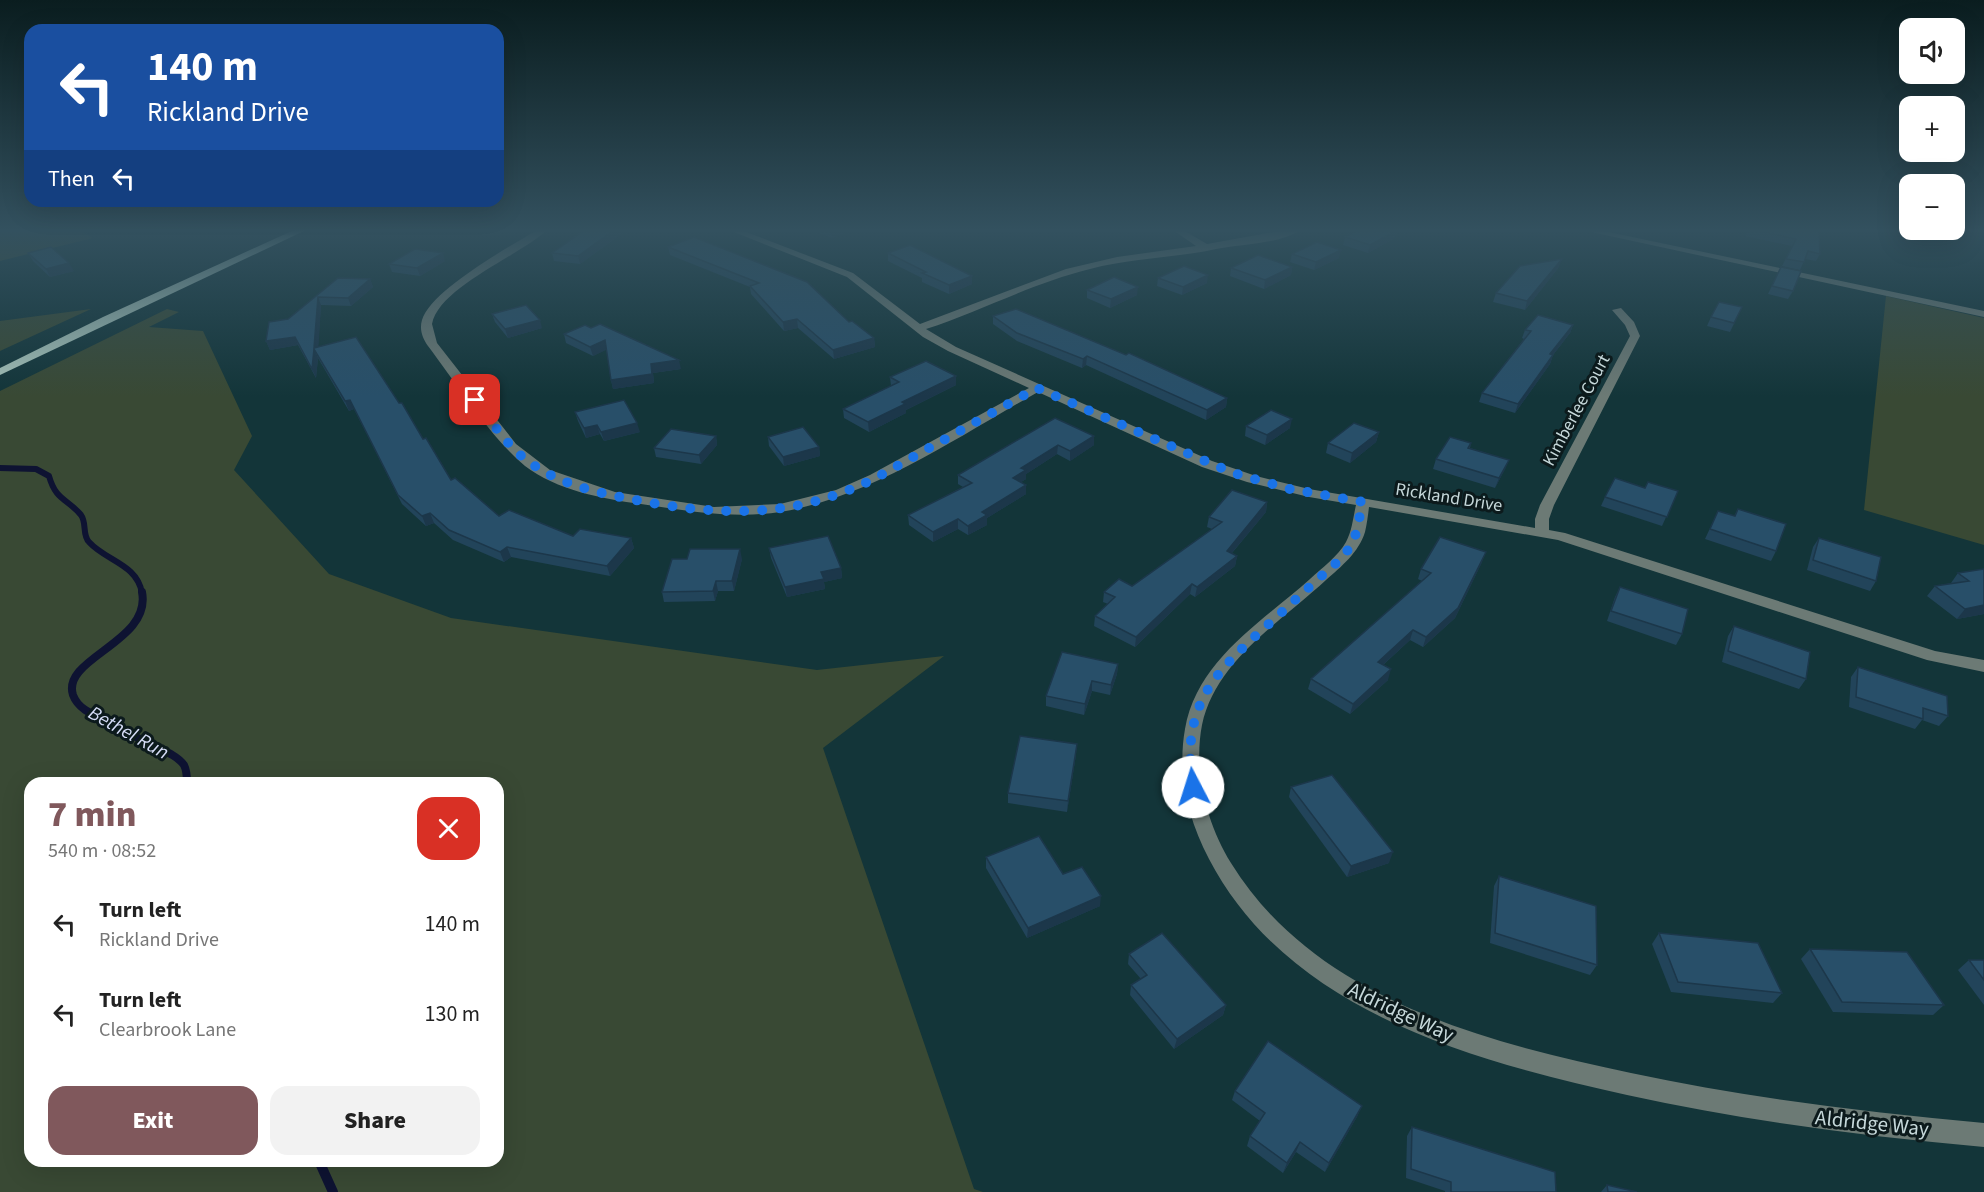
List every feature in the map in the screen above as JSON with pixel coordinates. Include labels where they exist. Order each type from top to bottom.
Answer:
[{"type":"main road","points":[[0,372],[180,286]]},
{"type":"street","points":[[461,286],[446,296],[431,313],[426,329],[432,344],[516,451],[545,472],[590,490],[651,503],[714,511],[758,511],[803,504],[841,493],[875,478],[1037,388]]},
{"type":"street","name":"Rickland Drive","points":[[864,286],[919,328],[952,349],[1233,473],[1290,489],[1542,532],[1595,546],[1926,653],[1984,666]]},
{"type":"street","points":[[919,328],[1033,286]]},
{"type":"street","points":[[1850,286],[1984,314]]},
{"type":"street","name":"Kimberlee Court","points":[[1542,532],[1542,519],[1547,505],[1635,336],[1630,324],[1617,310]]},
{"type":"street","name":"Aldridge Way","points":[[1363,502],[1358,532],[1350,548],[1226,663],[1205,694],[1194,725],[1191,771],[1203,821],[1220,862],[1247,902],[1268,924],[1314,965],[1366,999],[1421,1026],[1495,1051],[1622,1082],[1760,1109],[1863,1124],[1984,1135]]},
{"type":"green space","points":[[1886,296],[1984,318],[1984,545],[1864,510]]},
{"type":"green space","points":[[91,309],[0,351],[0,321]]},
{"type":"green space","points":[[167,309],[179,312],[149,327],[203,331],[252,436],[234,470],[329,574],[451,618],[817,670],[944,656],[823,748],[974,1189],[983,1192],[0,1192],[0,391]]},
{"type":"building","points":[[329,286],[362,286],[348,298],[318,297],[314,348],[356,337],[399,403],[402,403],[423,439],[426,438],[451,480],[455,478],[499,516],[509,510],[573,536],[580,529],[631,538],[607,566],[507,547],[500,552],[449,530],[430,513],[422,516],[398,495],[350,400],[345,401],[314,349],[312,369],[295,337],[266,341],[269,322],[288,319]]},
{"type":"building","points":[[750,286],[811,286],[849,322],[852,321],[874,338],[833,350],[797,319],[783,322]]},
{"type":"building","points":[[1096,286],[1138,287],[1111,299],[1087,290]]},
{"type":"building","points":[[1503,286],[1540,286],[1527,301],[1496,293]]},
{"type":"building","points":[[1772,286],[1795,286],[1793,291]]},
{"type":"building","points":[[1719,302],[1742,307],[1734,323],[1711,317]]},
{"type":"building","points":[[526,305],[540,320],[505,329],[492,314]]},
{"type":"building","points":[[1016,309],[1126,355],[1129,353],[1227,398],[1207,410],[1087,356],[1083,359],[1017,333],[993,316]]},
{"type":"building","points":[[1538,315],[1573,325],[1550,354],[1553,355],[1518,404],[1482,393],[1531,331],[1525,330]]},
{"type":"building","points":[[600,324],[679,360],[651,364],[652,374],[611,380],[605,340],[590,347],[564,334],[585,325],[591,328]]},
{"type":"building","points":[[926,361],[956,376],[902,402],[905,404],[868,422],[843,409],[899,382],[890,377]]},
{"type":"building","points":[[624,400],[637,423],[601,432],[597,425],[584,428],[575,412]]},
{"type":"building","points":[[1271,410],[1292,419],[1267,435],[1246,426]]},
{"type":"building","points":[[1055,418],[1094,436],[1070,451],[1058,445],[1021,468],[1026,470],[1013,478],[1026,485],[982,512],[987,515],[968,526],[958,519],[933,532],[908,515],[972,483],[958,475]]},
{"type":"building","points":[[1354,423],[1379,432],[1352,453],[1328,443]]},
{"type":"building","points":[[803,427],[819,447],[783,457],[768,437]]},
{"type":"building","points":[[671,429],[716,436],[699,455],[654,448]]},
{"type":"building","points":[[1450,437],[1471,443],[1468,448],[1509,460],[1499,478],[1436,459]]},
{"type":"building","points":[[1615,478],[1645,488],[1648,482],[1678,491],[1667,517],[1605,497]]},
{"type":"building","points":[[1232,490],[1267,502],[1227,551],[1237,556],[1197,587],[1192,584],[1136,637],[1095,616],[1115,597],[1104,592],[1119,579],[1132,586],[1222,522],[1209,517]]},
{"type":"building","points":[[1738,509],[1786,524],[1776,551],[1710,529],[1718,511],[1735,516]]},
{"type":"building","points":[[828,536],[841,568],[821,572],[824,579],[785,587],[769,548]]},
{"type":"building","points":[[1440,537],[1486,552],[1458,608],[1426,637],[1413,630],[1378,662],[1391,669],[1353,704],[1311,679],[1431,573],[1421,569]]},
{"type":"building","points":[[1819,538],[1881,557],[1876,581],[1813,560]]},
{"type":"building","points":[[690,549],[740,549],[732,581],[716,581],[713,591],[662,592],[672,559],[687,559]]},
{"type":"building","points":[[1984,569],[1984,605],[1965,609],[1935,586],[1969,581],[1958,573]]},
{"type":"building","points":[[1620,587],[1688,609],[1682,634],[1611,611]]},
{"type":"building","points":[[1734,626],[1810,652],[1806,679],[1728,651]]},
{"type":"building","points":[[1062,652],[1118,664],[1111,685],[1092,681],[1085,704],[1046,696]]},
{"type":"building","points":[[1858,667],[1947,696],[1948,716],[1923,708],[1923,719],[1856,697]]},
{"type":"building","points":[[1020,736],[1077,744],[1068,801],[1008,793]]},
{"type":"building","points":[[1332,775],[1393,852],[1351,866],[1291,787]]},
{"type":"building","points":[[1039,836],[1063,874],[1082,867],[1101,896],[1028,928],[986,857]]},
{"type":"building","points":[[1499,876],[1596,906],[1597,965],[1495,933]]},
{"type":"building","points":[[1162,933],[1226,1005],[1177,1039],[1131,985],[1147,975],[1129,954]]},
{"type":"building","points":[[1659,933],[1758,943],[1782,993],[1678,982]]},
{"type":"building","points":[[1810,949],[1907,952],[1944,1005],[1842,1002]]},
{"type":"building","points":[[1969,960],[1984,960],[1984,980]]},
{"type":"building","points":[[1268,1041],[1362,1106],[1329,1163],[1300,1142],[1287,1163],[1250,1136],[1265,1113],[1235,1091]]},
{"type":"building","points":[[1412,1127],[1555,1172],[1556,1192],[1451,1192],[1451,1182],[1411,1169]]},
{"type":"building","points":[[1607,1185],[1637,1192],[1608,1192]]},
{"type":"waterway","name":"Bethel Run","points":[[0,468],[36,469],[49,476],[59,495],[81,515],[89,542],[128,569],[139,583],[142,593]]},
{"type":"waterway","name":"Bethel Run","points":[[142,593],[141,609],[134,624],[80,670],[73,682],[73,695],[80,706],[96,716],[177,758],[184,765],[187,777]]},
{"type":"waterway","name":"Bethel Run","points":[[322,1167],[333,1192]]},
{"type":"route","points":[[475,400],[516,451],[531,464],[553,476],[614,496],[706,511],[734,512],[792,507],[841,493],[875,478],[1037,388],[1233,473],[1290,489],[1363,502],[1358,532],[1343,557],[1234,655],[1212,682],[1199,707],[1193,731],[1191,771],[1193,787]]}]
